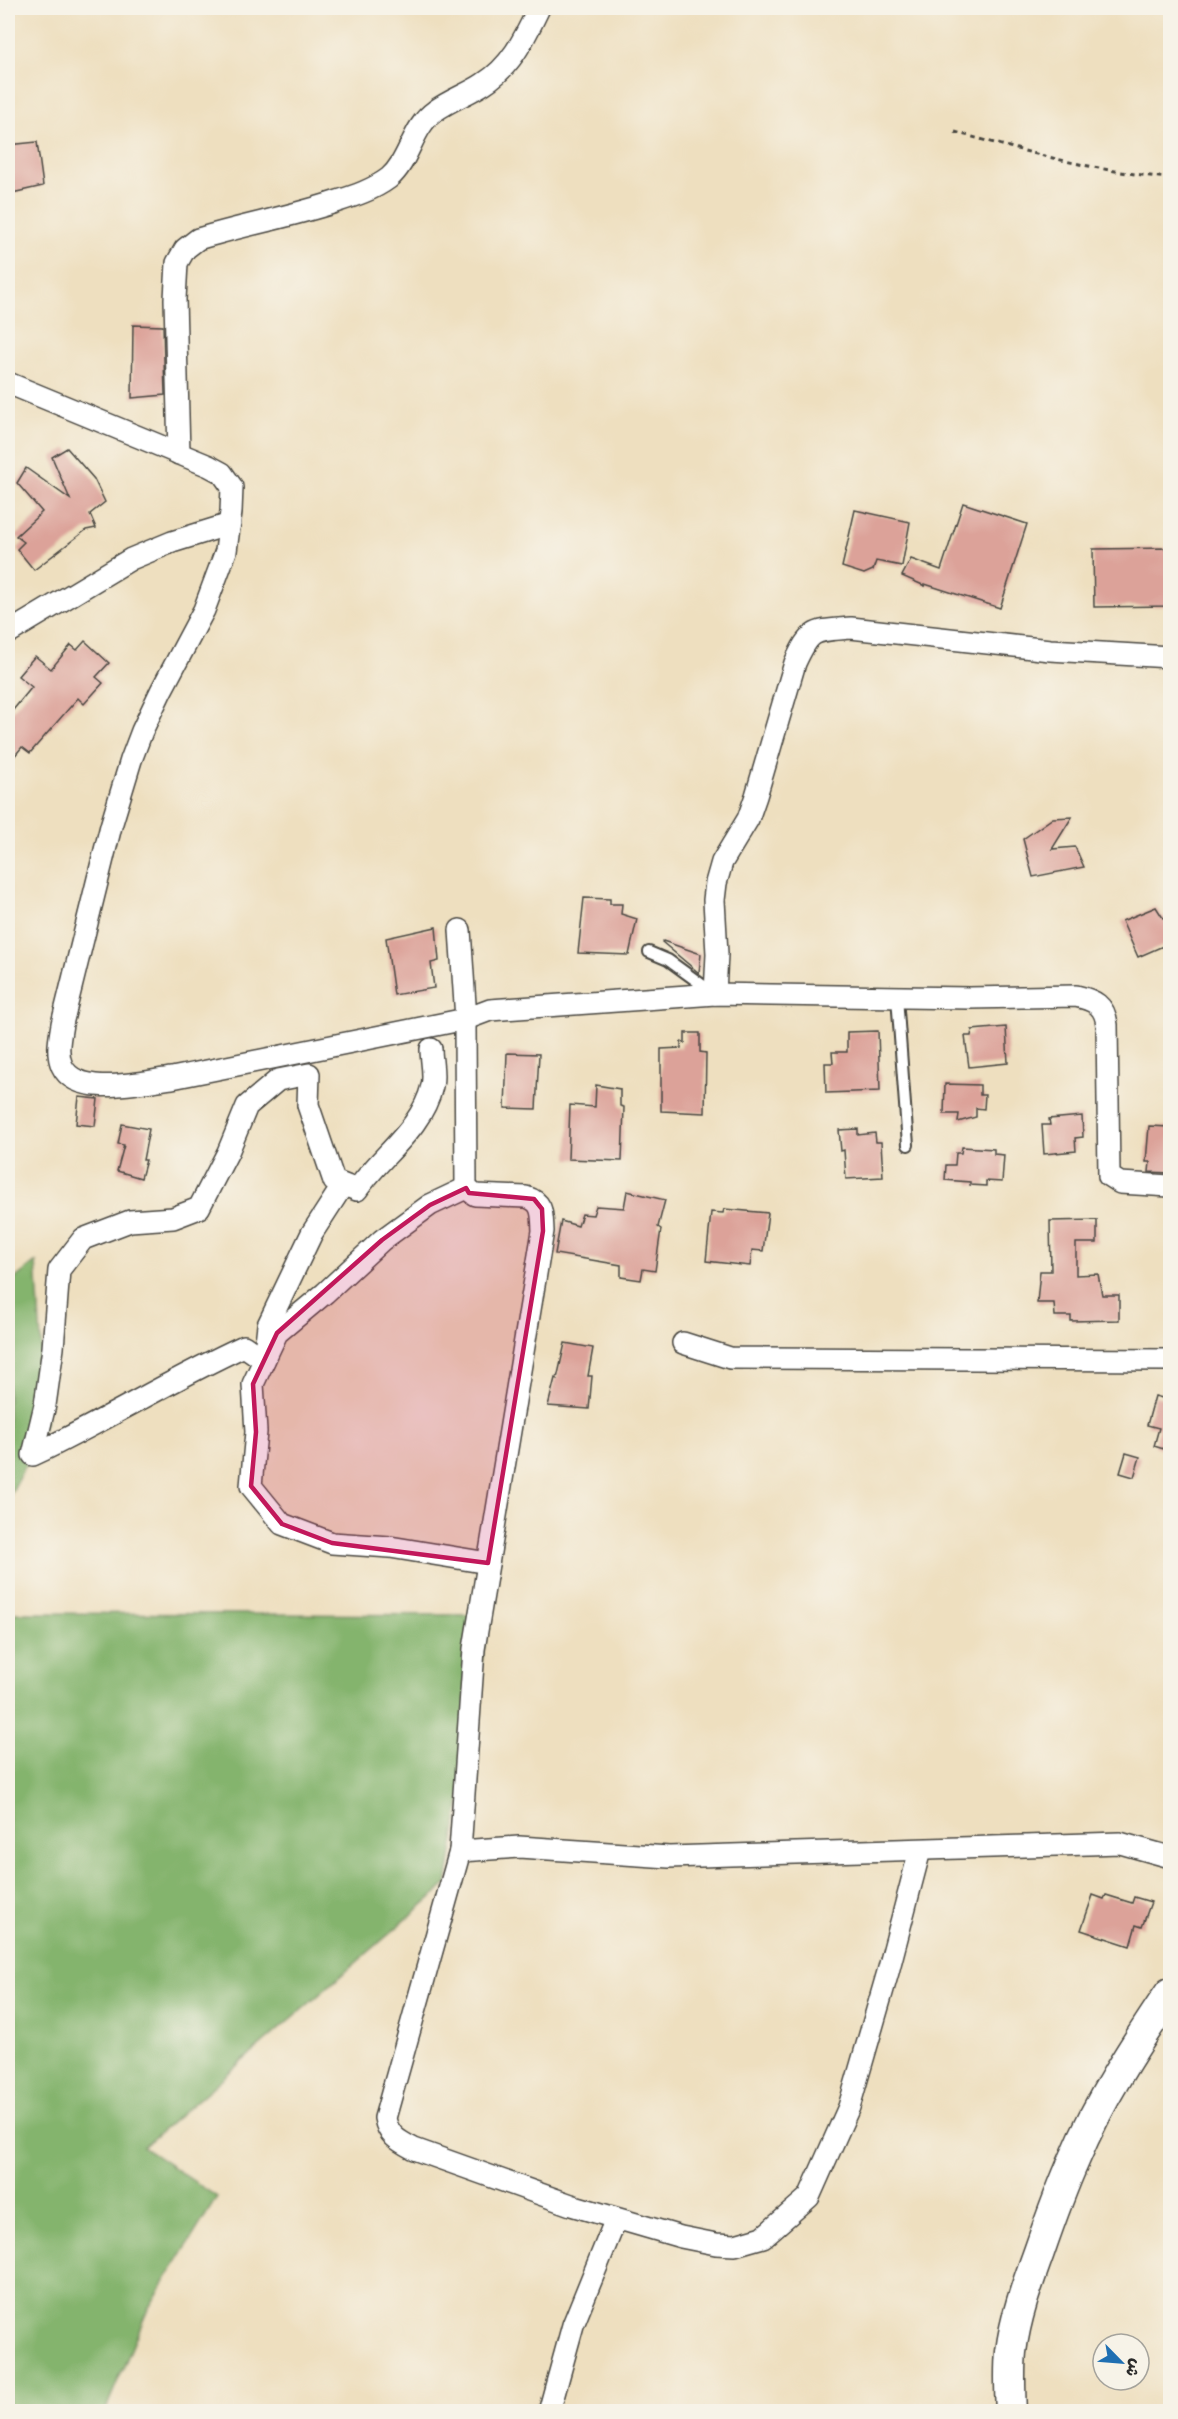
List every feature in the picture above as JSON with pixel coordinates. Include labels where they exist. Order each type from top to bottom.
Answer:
[{"type":"main road","points":[[1011,2412],[1009,2381],[1017,2318],[1050,2220],[1075,2156],[1112,2087],[1170,1993]]},
{"type":"street","points":[[179,454],[175,299],[177,263],[185,249],[198,239],[323,206],[369,190],[382,182],[398,169],[420,126],[431,114],[482,85],[510,61],[538,8]]},
{"type":"street","points":[[8,383],[209,466],[229,479],[232,487],[226,551],[214,585],[142,731],[111,826],[62,1024],[59,1046],[62,1066],[74,1079],[107,1086],[172,1078],[466,1019],[490,1010],[715,994],[897,997],[1076,996],[1099,1004],[1105,1013],[1109,1176],[1120,1184],[1170,1186]]},
{"type":"street","points":[[8,633],[131,559],[172,542],[230,524]]},
{"type":"street","points":[[715,994],[717,954],[714,900],[716,883],[722,862],[747,819],[756,796],[795,663],[805,640],[822,631],[851,628],[1050,650],[1170,657]]},
{"type":"street","points":[[460,930],[466,1019],[466,1188],[475,1196],[534,1199],[542,1209],[543,1231],[474,1649],[460,1851],[398,2068],[385,2118],[386,2127],[393,2137],[414,2149],[616,2219],[716,2244],[735,2245],[763,2237],[808,2197],[849,2107],[920,1850]]},
{"type":"street","points":[[264,1360],[244,1346],[211,1361],[77,1435],[33,1455],[45,1405],[58,1270],[83,1239],[130,1221],[173,1218],[199,1208],[228,1152],[247,1106],[278,1080],[309,1074],[308,1105],[334,1181],[357,1190],[367,1175],[421,1116],[433,1084],[431,1049]]},
{"type":"street","points":[[264,1360],[268,1325],[312,1233],[343,1185]]},
{"type":"street","points":[[466,1188],[430,1205],[382,1240],[277,1334],[253,1384],[256,1432],[252,1486],[282,1524],[332,1543],[390,1547],[488,1563]]},
{"type":"street","points":[[683,1343],[730,1358],[1170,1360]]},
{"type":"street","points":[[460,1851],[519,1847],[669,1857],[1120,1844],[1170,1857]]},
{"type":"street","points":[[549,2412],[573,2325],[616,2219]]},
{"type":"lane","points":[[649,952],[668,960],[715,994]]},
{"type":"lane","points":[[897,997],[908,1145]]},
{"type":"path","points":[[956,132],[1080,163],[1170,178]]},
{"type":"highlighted area","points":[[466,1188],[469,1193],[534,1199],[542,1209],[543,1231],[488,1563],[332,1543],[282,1524],[251,1486],[256,1432],[253,1384],[277,1333],[382,1240],[430,1205]]},
{"type":"green space","points":[[36,1262],[46,1421],[8,1500],[8,1284]]},
{"type":"green space","points":[[8,1613],[489,1615],[447,1884],[143,2147],[217,2197],[148,2309],[105,2411],[8,2412]]},
{"type":"building","points":[[37,142],[43,186],[12,193],[8,145]]},
{"type":"building","points":[[133,325],[163,326],[165,395],[132,398]]},
{"type":"building","points":[[67,448],[94,479],[105,502],[90,514],[96,528],[86,530],[34,570],[17,549],[24,542],[16,536],[42,512],[17,483],[26,468],[70,499],[52,457]]},
{"type":"building","points":[[963,503],[1027,524],[1000,608],[925,584],[925,586],[902,576],[911,559],[941,570]]},
{"type":"building","points":[[855,510],[910,522],[902,566],[876,561],[873,570],[864,574],[842,567]]},
{"type":"building","points":[[1170,548],[1170,606],[1094,607],[1093,549]]},
{"type":"building","points":[[85,641],[109,663],[96,677],[103,683],[84,704],[78,698],[30,753],[22,747],[8,764],[8,716],[32,687],[18,676],[35,656],[51,669],[71,645],[77,650]]},
{"type":"building","points":[[1072,817],[1052,849],[1075,847],[1084,867],[1033,877],[1023,839],[1053,818]]},
{"type":"building","points":[[584,898],[610,899],[610,904],[622,904],[621,914],[637,919],[629,955],[578,953]]},
{"type":"building","points":[[1156,907],[1163,918],[1170,915],[1170,943],[1138,957],[1122,921]]},
{"type":"building","points":[[436,927],[439,961],[431,963],[434,988],[394,995],[386,938]]},
{"type":"building","points":[[662,942],[701,954],[699,973]]},
{"type":"building","points":[[1006,1027],[1008,1063],[969,1067],[965,1036],[971,1036],[972,1030]]},
{"type":"building","points":[[878,1031],[880,1091],[826,1093],[825,1063],[833,1063],[832,1052],[847,1052],[847,1032]]},
{"type":"building","points":[[685,1033],[700,1033],[700,1052],[706,1053],[705,1113],[661,1111],[661,1049],[681,1048],[681,1042],[685,1043]]},
{"type":"building","points":[[507,1053],[539,1054],[536,1109],[505,1108]]},
{"type":"building","points":[[945,1084],[980,1085],[980,1095],[985,1095],[984,1109],[976,1108],[976,1117],[958,1122],[959,1114],[944,1114]]},
{"type":"building","points":[[596,1085],[620,1089],[620,1106],[624,1107],[622,1161],[568,1159],[570,1105],[595,1107]]},
{"type":"building","points":[[79,1097],[98,1099],[95,1126],[76,1124]]},
{"type":"building","points":[[1082,1116],[1083,1137],[1075,1138],[1076,1151],[1044,1154],[1042,1125],[1050,1125],[1049,1119]]},
{"type":"building","points":[[122,1124],[149,1129],[143,1160],[146,1160],[141,1178],[117,1171],[124,1145],[118,1144]]},
{"type":"building","points":[[1149,1126],[1170,1127],[1170,1173],[1149,1172],[1150,1162],[1146,1162]]},
{"type":"building","points":[[858,1129],[858,1135],[875,1133],[876,1142],[881,1142],[883,1177],[846,1179],[844,1150],[841,1151],[839,1130]]},
{"type":"building","points":[[962,1147],[994,1149],[994,1154],[1004,1155],[1002,1182],[986,1181],[986,1186],[945,1180],[946,1165],[955,1165],[956,1153],[961,1153]]},
{"type":"building","points":[[627,1191],[665,1200],[658,1227],[661,1229],[655,1271],[643,1269],[641,1280],[621,1277],[621,1265],[555,1254],[561,1221],[578,1226],[582,1214],[593,1215],[596,1206],[624,1208]]},
{"type":"building","points":[[724,1209],[768,1213],[763,1251],[752,1250],[750,1266],[706,1261],[711,1212],[723,1213]]},
{"type":"building","points":[[1097,1220],[1097,1243],[1076,1243],[1076,1275],[1098,1274],[1102,1295],[1119,1295],[1119,1320],[1071,1321],[1071,1316],[1055,1316],[1054,1303],[1037,1303],[1040,1271],[1051,1271],[1050,1221]]},
{"type":"building","points":[[565,1343],[593,1348],[588,1376],[592,1376],[589,1409],[548,1406]]},
{"type":"building","points":[[1155,1396],[1170,1400],[1170,1451],[1154,1446],[1159,1428],[1147,1425]]},
{"type":"building","points":[[1126,1453],[1140,1457],[1134,1477],[1120,1473]]},
{"type":"building","points":[[1093,1895],[1104,1899],[1106,1895],[1132,1903],[1134,1897],[1151,1902],[1142,1927],[1136,1925],[1130,1946],[1081,1930]]}]
